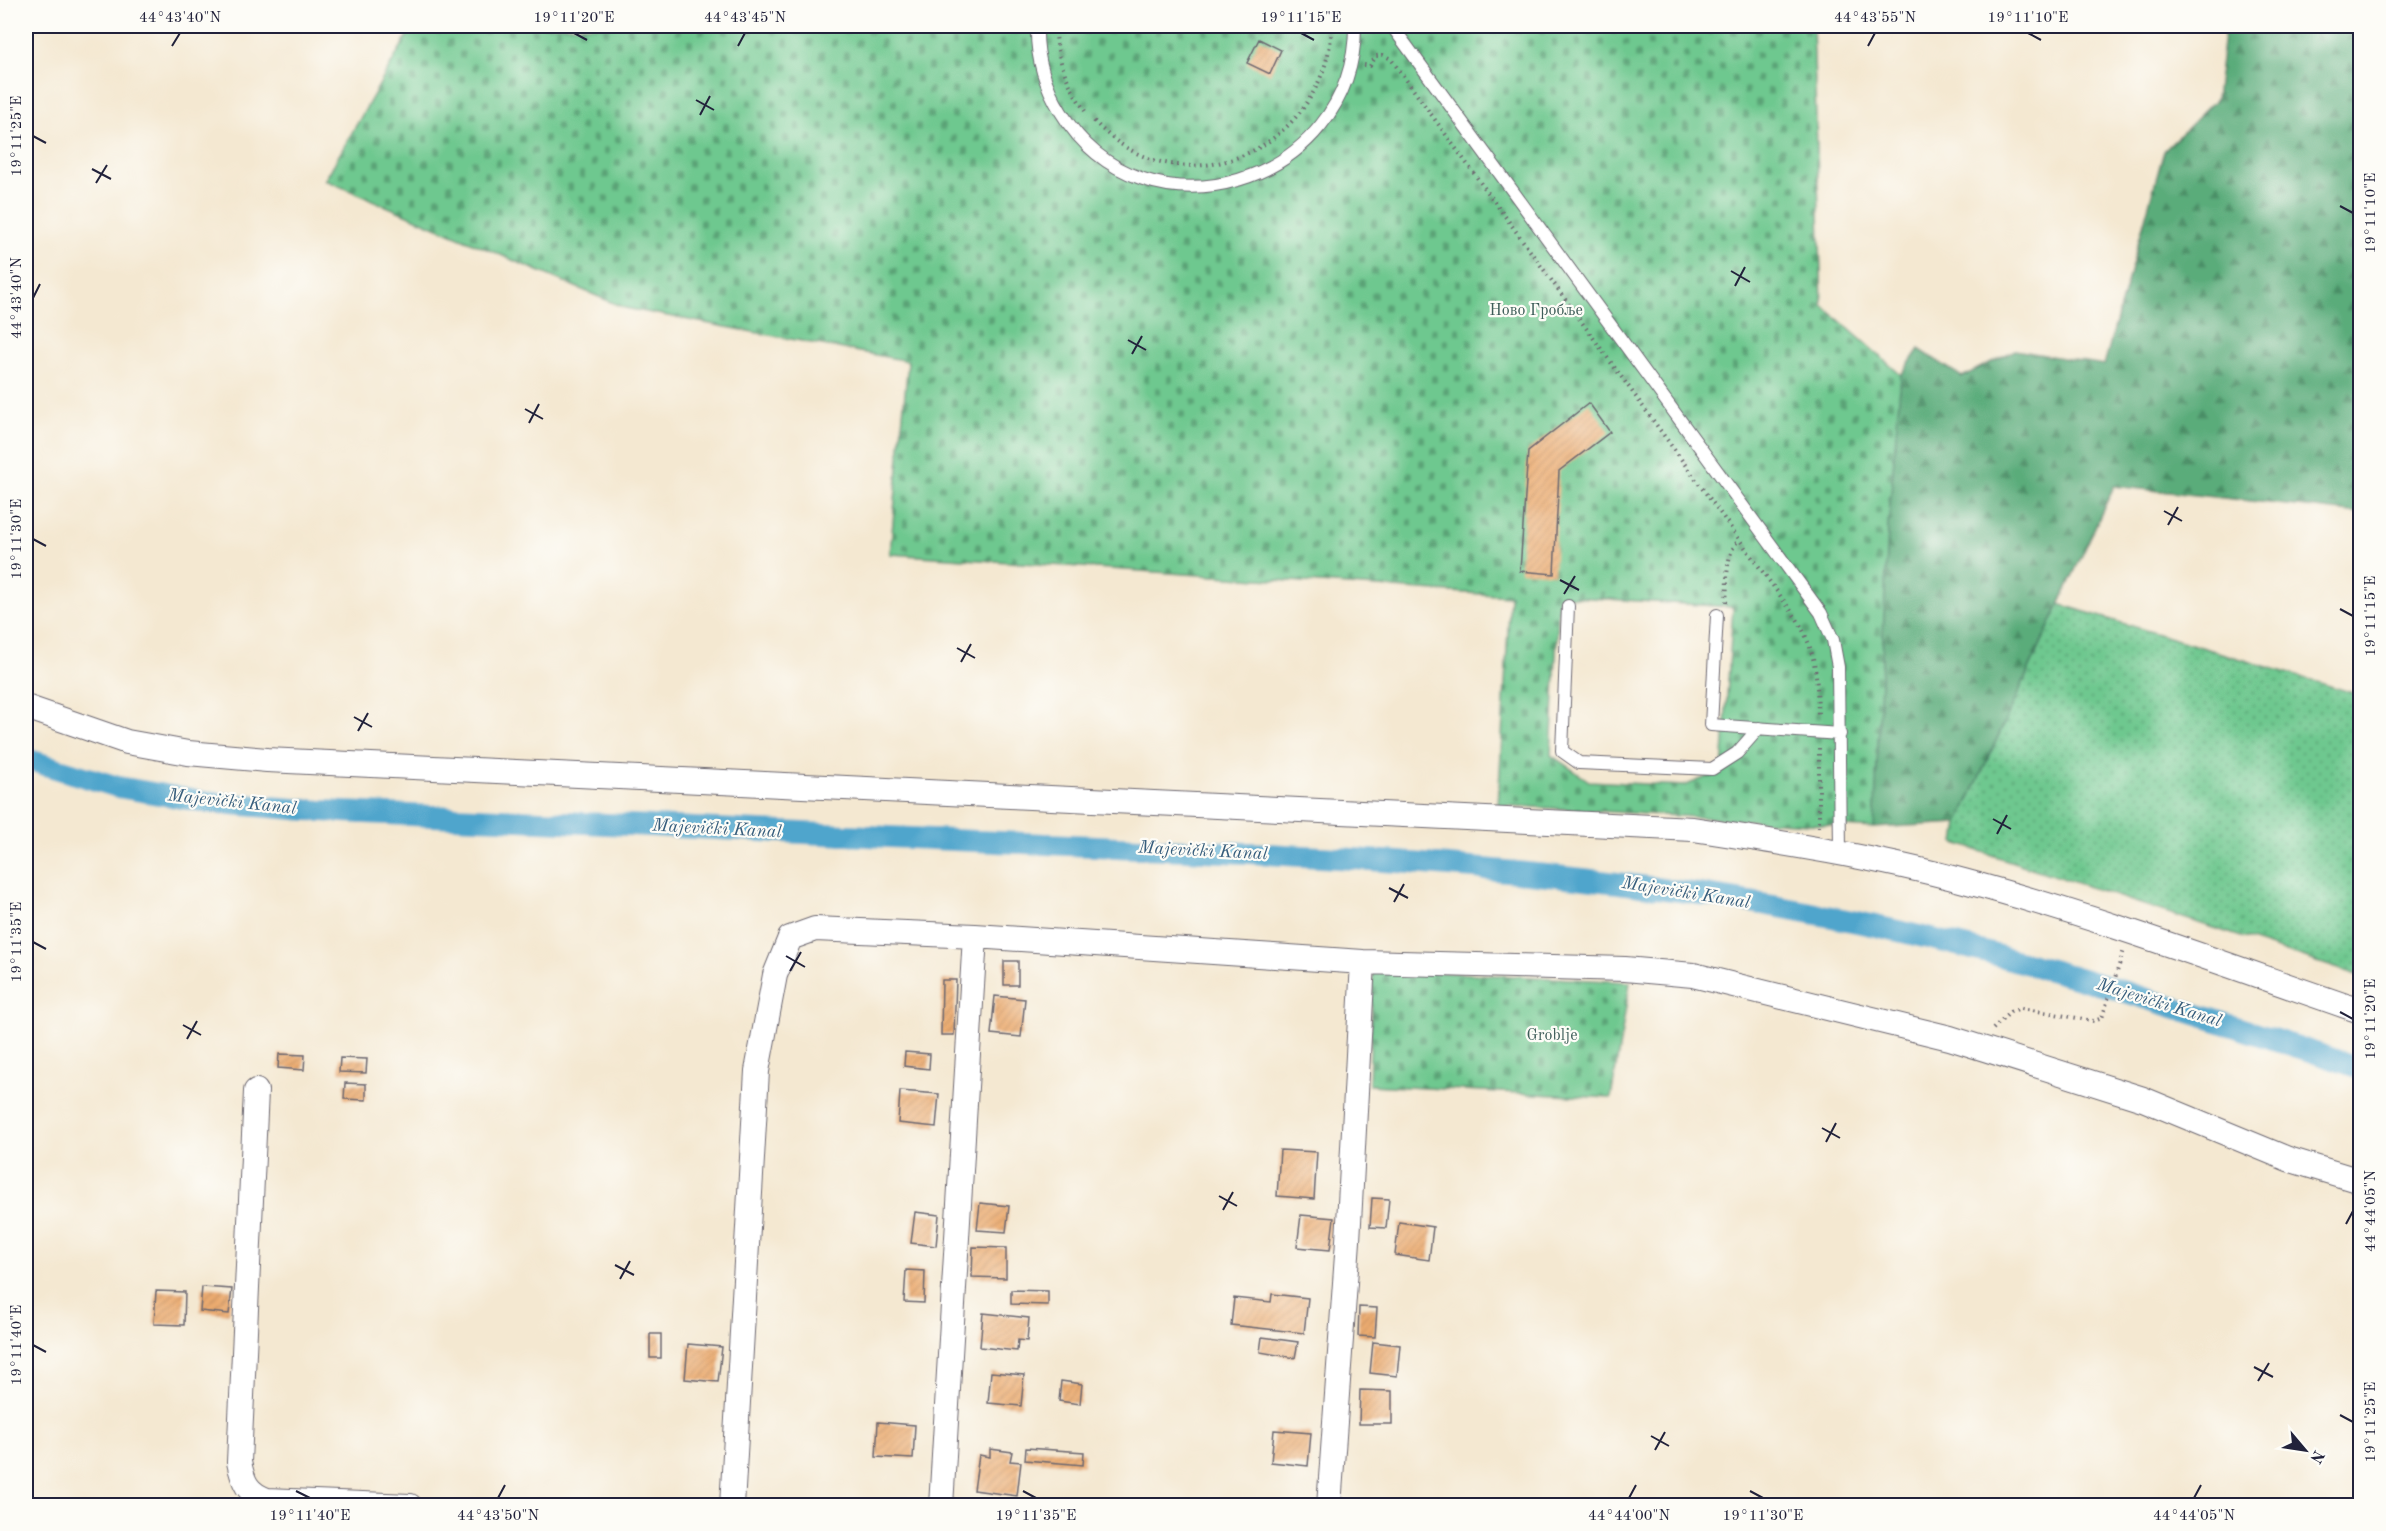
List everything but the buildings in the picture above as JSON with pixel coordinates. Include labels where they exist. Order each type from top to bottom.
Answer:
[{"type":"street","points":[[26,707],[127,742],[188,753],[267,760],[1693,829],[1829,850],[1965,881],[2130,933],[2361,1011]]},
{"type":"street","points":[[732,1506],[757,1071],[775,975],[790,938],[815,929],[975,936],[1363,962],[1625,969],[1693,975],[1978,1047],[2143,1099],[2288,1159],[2361,1181]]},
{"type":"street","points":[[941,1506],[975,936]]},
{"type":"street","points":[[1329,1506],[1348,1241],[1363,962]]},
{"type":"street","points":[[256,1091],[239,1462],[243,1480],[256,1496],[267,1500],[410,1506]]},
{"type":"lane","points":[[1037,26],[1040,60],[1046,81],[1067,122],[1082,139],[1108,160],[1138,176],[1182,187],[1205,187],[1250,178],[1290,156],[1307,141],[1335,105],[1352,62],[1355,26]]},
{"type":"lane","points":[[1392,26],[1821,613],[1833,640],[1838,667],[1840,734],[1829,850]]},
{"type":"lane","points":[[1568,606],[1562,751],[1580,763],[1712,769],[1737,753],[1759,728]]},
{"type":"lane","points":[[1718,615],[1711,725],[1840,734]]},
{"type":"path","points":[[1056,26],[1058,53],[1064,74],[1085,112],[1100,128],[1116,141],[1145,156],[1177,164],[1199,165],[1241,156],[1279,135],[1295,121],[1320,85],[1327,64],[1332,26]]},
{"type":"path","points":[[1352,62],[1370,66],[1376,56],[1383,55],[1390,59],[1797,619],[1809,641],[1817,679],[1818,732],[1829,850]]},
{"type":"path","points":[[1718,615],[1725,612],[1730,558],[1732,548],[1739,540]]},
{"type":"path","points":[[1978,1047],[2010,1012],[2021,1008],[2094,1021],[2102,1018],[2118,972]]},
{"type":"green space","name":"Ново Гробље","points":[[413,26],[1813,26],[1822,305],[1901,375],[1888,527],[1874,828],[1498,805],[1510,596],[890,554],[908,361],[625,308],[325,180]],"holes":[[[1559,596],[1733,607],[1722,771],[1684,786],[1589,781],[1551,755]]]},
{"type":"green space","points":[[2225,26],[2360,26],[2360,513],[2114,486],[1958,823],[1874,828],[1888,527],[1901,375],[1919,349],[1962,377],[2015,350],[2104,365],[2164,151],[2216,99]]},
{"type":"green space","points":[[2059,604],[2360,695],[2360,976],[1955,843],[1958,823]]},
{"type":"green space","name":"Groblje","points":[[1373,969],[1630,982],[1611,1098],[1369,1085]]},
{"type":"waterway","name":"Majevički Kanal","points":[[26,759],[118,787],[205,802],[321,811],[1305,856],[1415,863],[1634,885],[1743,901],[1852,921],[1981,951],[2172,1006],[2360,1068]]}]
